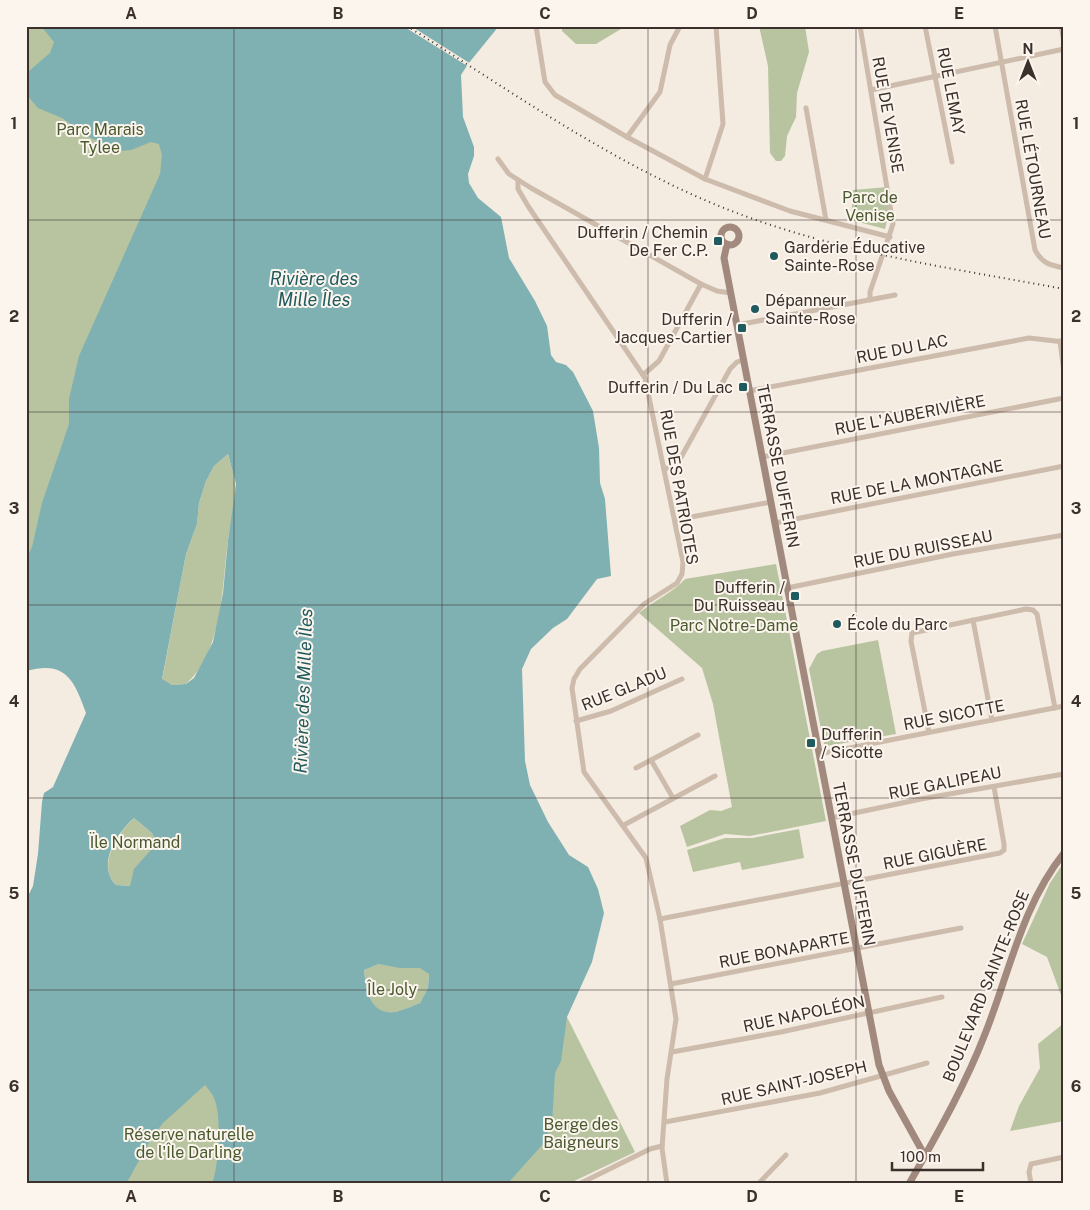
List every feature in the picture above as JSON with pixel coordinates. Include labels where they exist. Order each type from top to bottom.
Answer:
[{"type":"street","points":[[536,26],[544,82],[556,95],[626,137],[705,180],[790,211],[890,237]]},
{"type":"street","points":[[626,137],[660,92],[670,44],[680,26]]},
{"type":"street","points":[[705,180],[723,124],[716,26]]},
{"type":"street","name":"RUE DE VENISE","points":[[860,26],[893,224],[870,290],[870,300]]},
{"type":"street","name":"RUE LEMAY","points":[[925,26],[952,162]]},
{"type":"street","name":"RUE LÉTOURNEAU","points":[[995,26],[1035,250],[1040,259],[1048,265],[1064,268]]},
{"type":"street","points":[[1061,26],[1064,42]]},
{"type":"street","points":[[871,90],[1064,49]]},
{"type":"street","points":[[806,108],[826,220]]},
{"type":"street","points":[[498,159],[504,169],[518,180],[701,284],[717,291],[731,293]]},
{"type":"street","name":"RUE DES PATRIOTES","points":[[518,180],[518,189],[528,206],[643,374],[649,390],[683,562],[679,580],[644,604],[577,673],[572,688],[584,772],[624,825],[648,862],[660,919],[672,984],[676,1019],[666,1084],[662,1146],[667,1184]]},
{"type":"street","name":"TERRASSE DUFFERIN","points":[[727,244],[724,256],[743,360],[869,1013],[883,1076],[920,1150],[925,1156]]},
{"type":"street","points":[[643,374],[659,361],[701,284]]},
{"type":"street","points":[[737,325],[895,294]]},
{"type":"street","name":"RUE DU LAC","points":[[749,391],[1029,338],[1062,342]]},
{"type":"street","points":[[1062,342],[1064,372]]},
{"type":"street","points":[[664,469],[672,467],[678,461],[730,369],[737,362],[743,360]]},
{"type":"street","name":"RUE L'AUBERIVIÈRE","points":[[762,457],[1064,398]]},
{"type":"street","name":"RUE DE LA MONTAGNE","points":[[774,523],[1064,466]]},
{"type":"street","points":[[675,520],[771,502]]},
{"type":"street","name":"RUE DU RUISSEAU","points":[[787,588],[953,554],[1064,534]]},
{"type":"street","points":[[930,732],[912,635],[919,630],[1026,609],[1035,612],[1055,708]]},
{"type":"street","points":[[973,620],[992,720]]},
{"type":"street","name":"RUE GLADU","points":[[576,721],[611,711],[682,678]]},
{"type":"street","name":"RUE SICOTTE","points":[[819,754],[1064,706]]},
{"type":"street","points":[[636,768],[698,735]]},
{"type":"street","points":[[651,760],[673,798]]},
{"type":"street","name":"RUE GALIPEAU","points":[[831,818],[1064,774]]},
{"type":"street","points":[[624,825],[715,776]]},
{"type":"street","name":"RUE GIGUÈRE","points":[[660,919],[1002,852],[1004,844],[994,787]]},
{"type":"street","name":"BOULEVARD SAINTE-ROSE","points":[[910,1184],[982,1042],[1023,927],[1045,881],[1064,853]]},
{"type":"street","name":"RUE BONAPARTE","points":[[672,984],[857,950],[960,928]]},
{"type":"street","name":"RUE NAPOLÉON","points":[[672,1052],[942,997]]},
{"type":"street","name":"RUE SAINT-JOSEPH","points":[[665,1122],[820,1093],[927,1063]]},
{"type":"street","points":[[579,1184],[650,1149],[662,1146]]},
{"type":"street","points":[[758,1184],[786,1155]]},
{"type":"street","points":[[1031,1184],[1029,1172],[1032,1164],[1064,1157]]},
{"type":"green space","name":"Parc Marais Tylee","points":[[26,26],[191,26],[173,138],[26,573]]},
{"type":"green space","points":[[562,26],[626,26],[596,44],[576,44],[562,31]]},
{"type":"green space","points":[[759,26],[805,26],[809,52],[797,93],[796,117],[787,136],[785,156],[781,161],[776,161],[770,153],[768,66]]},
{"type":"green space","name":"Parc de Venise","points":[[888,187],[891,204],[885,229],[851,220],[853,190]]},
{"type":"green space","points":[[228,454],[236,490],[219,617],[207,654],[198,670],[186,684],[172,685],[162,680],[186,554],[197,524],[199,503],[206,481],[214,466]]},
{"type":"green space","name":"Parc Notre-Dame","points":[[776,564],[826,821],[750,836],[725,834],[687,847],[680,826],[710,810],[721,811],[732,807],[713,704],[702,668],[639,613],[685,579]]},
{"type":"green space","name":"Parc Notre-Dame","points":[[878,640],[896,734],[827,746],[824,744],[809,669],[817,654],[822,651]]},
{"type":"green space","name":"Ïle Normand","points":[[134,818],[152,833],[157,843],[130,886],[116,885],[110,877],[109,859],[116,841]]},
{"type":"green space","points":[[799,829],[804,858],[742,870],[740,862],[693,872],[687,850],[725,838],[752,838]]},
{"type":"green space","points":[[1064,862],[1064,1003],[1047,957],[1022,944],[1050,883]]},
{"type":"green space","name":"Île Joly","points":[[389,931],[429,974],[428,988],[420,1003],[394,1012],[379,1010],[374,1005],[366,985],[364,970],[379,964]]},
{"type":"green space","name":"Berge des Baigneurs","points":[[567,1017],[635,1152],[568,1184],[494,1184]]},
{"type":"green space","points":[[1064,1023],[1064,1121],[1010,1131],[1019,1106],[1040,1068],[1038,1044]]},
{"type":"green space","name":"Réserve naturelle de l'Île Darling","points":[[206,1072],[225,1091],[221,1184],[114,1184],[146,1130]]},
{"type":"water","name":"Rivière des Mille Îles","points":[[41,26],[499,26],[461,75],[463,117],[474,147],[474,156],[468,174],[469,183],[478,198],[501,217],[509,258],[535,301],[547,326],[551,355],[556,362],[566,365],[573,372],[593,411],[599,448],[600,483],[605,499],[611,576],[597,579],[567,619],[553,628],[531,649],[522,669],[525,761],[530,785],[548,822],[569,855],[588,867],[598,889],[604,913],[592,962],[567,1017],[561,1061],[555,1073],[552,1124],[544,1143],[507,1184],[212,1184],[218,1153],[219,1128],[214,1098],[205,1085],[163,1123],[152,1137],[126,1184],[26,1184],[26,900],[33,886],[44,793],[53,787],[86,713],[72,682],[59,670],[39,668],[26,671],[26,559],[32,547],[42,503],[69,424],[69,399],[79,356],[160,174],[162,155],[159,144],[151,142],[131,150],[120,151],[89,137],[62,118],[38,108],[26,94],[26,80],[29,71],[50,53],[54,42]],"holes":[[[228,454],[236,484],[223,593],[213,642],[194,678],[186,684],[172,685],[162,679],[186,554],[197,524],[199,503],[206,481],[214,466]],[[134,818],[152,833],[157,843],[134,869],[130,886],[116,885],[110,877],[108,859],[121,832]],[[379,964],[400,968],[420,968],[429,974],[428,988],[420,1003],[404,1010],[386,1012],[374,1005],[370,999],[364,970]]]},
{"type":"pier","points":[[403,26],[411,26],[471,64],[469,67]]},
{"type":"railway","points":[[407,26],[564,126],[604,149],[686,192],[729,210],[769,225],[852,248],[937,266],[1064,289]]},
{"type":"place","name":"Dufferin / Chemin De Fer C.P.","points":[[718,241]]},
{"type":"place","name":"Garderie Éducative Sainte-Rose","points":[[774,256]]},
{"type":"place","name":"Dépanneur Sainte-Rose","points":[[755,309]]},
{"type":"place","name":"Dufferin / Jacques-Cartier","points":[[742,328]]},
{"type":"place","name":"Dufferin / Du Lac","points":[[743,387]]},
{"type":"place","name":"Dufferin / Du Ruisseau","points":[[795,596]]},
{"type":"place","name":"École du Parc","points":[[837,624]]},
{"type":"place","name":"Dufferin / Sicotte","points":[[811,743]]}]
